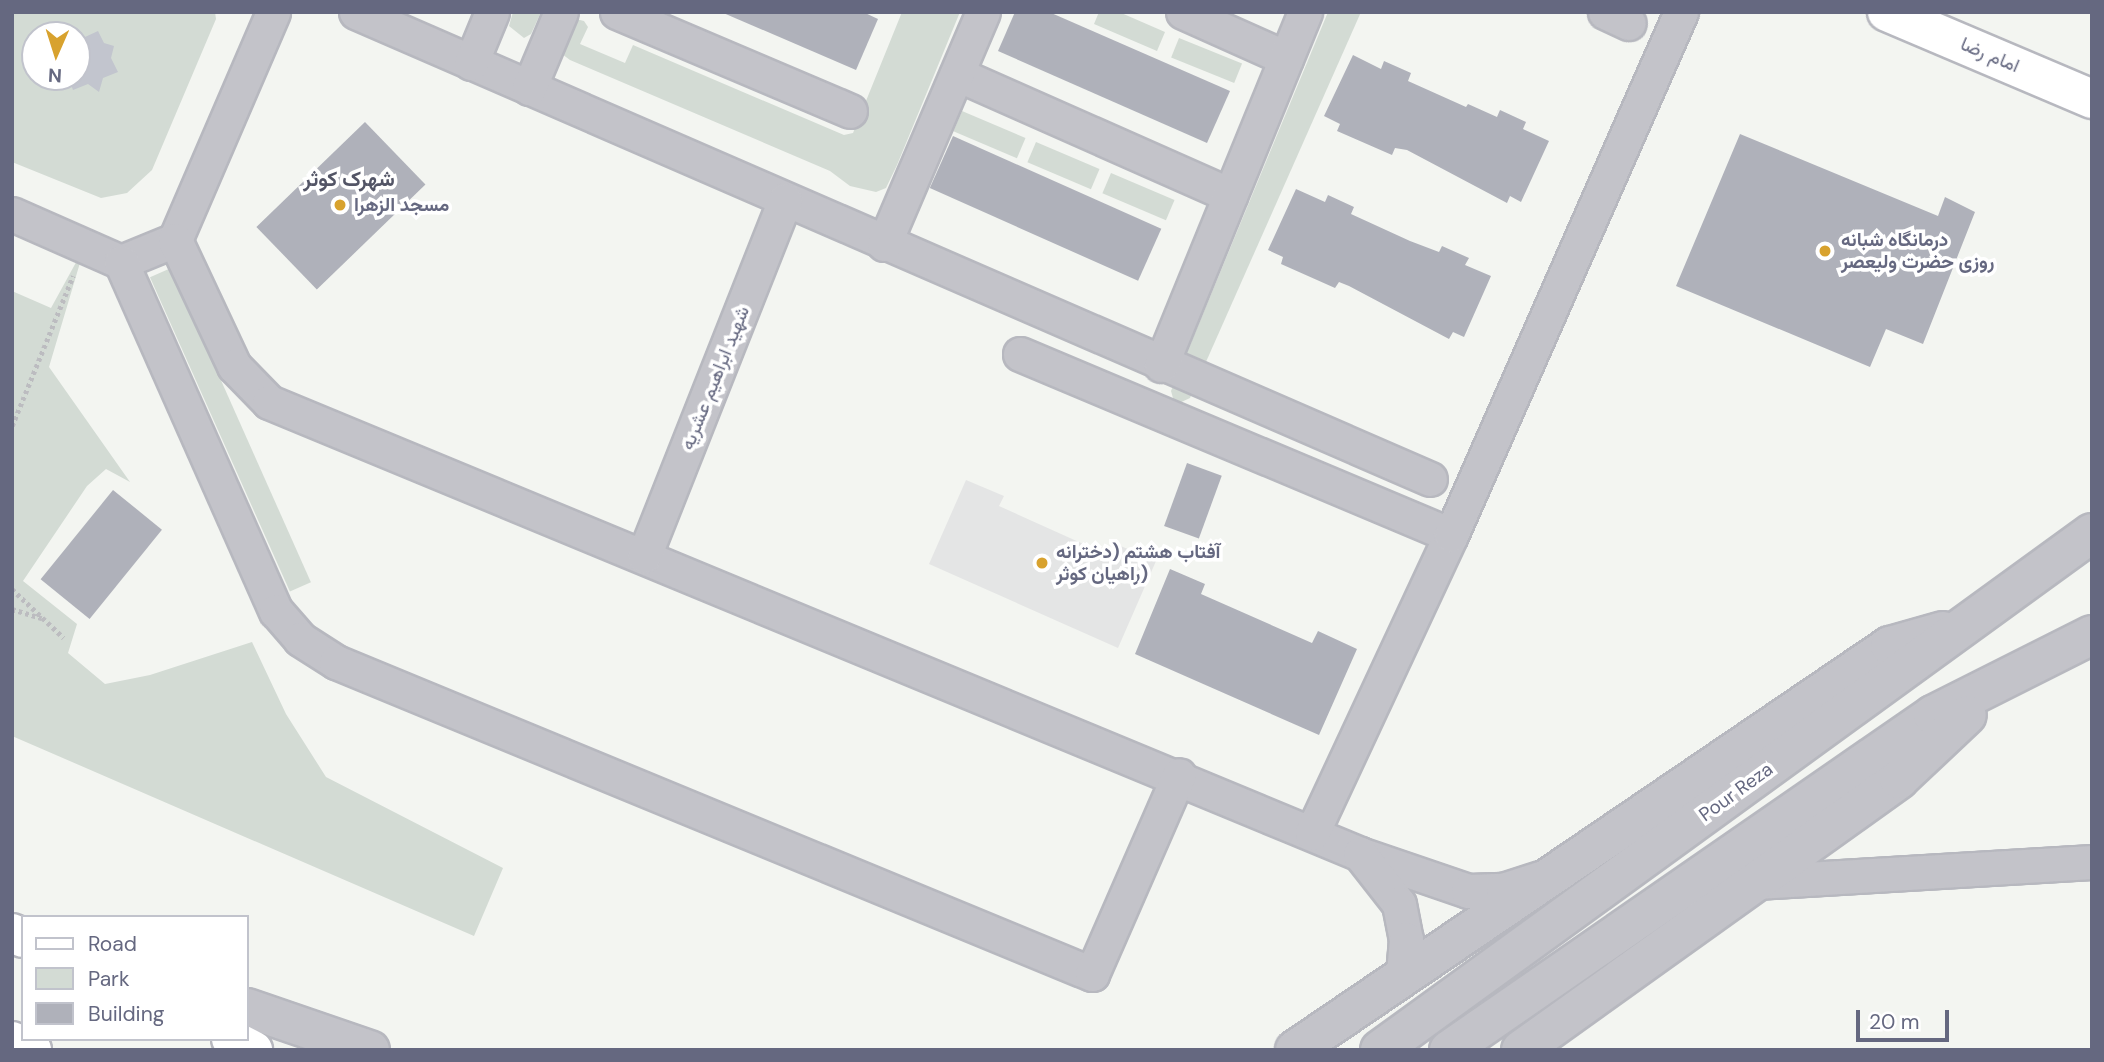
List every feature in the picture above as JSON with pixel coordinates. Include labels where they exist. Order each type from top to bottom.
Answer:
[{"type":"main road","name":"امام رضا","points":[[1888,12],[2092,99]]},
{"type":"main road","points":[[12,1041],[32,1050]]},
{"type":"main road","points":[[235,1041],[253,1050]]},
{"type":"street","points":[[121,262],[176,240],[273,12]]},
{"type":"street","points":[[356,12],[1161,365],[1430,479]]},
{"type":"street","points":[[471,63],[492,12]]},
{"type":"street","points":[[529,88],[561,12]]},
{"type":"street","points":[[617,12],[850,111]]},
{"type":"street","points":[[884,244],[983,12]]},
{"type":"street","points":[[1183,12],[1286,58]]},
{"type":"street","points":[[1161,365],[1305,12]]},
{"type":"street","points":[[1312,833],[1451,535],[1681,12]]},
{"type":"street","points":[[957,74],[1230,195]]},
{"type":"street","name":"شهید ابراهیم عشریه","points":[[644,556],[785,200]]},
{"type":"street","points":[[12,214],[121,262],[276,611],[300,639],[336,662],[1092,974],[1179,775]]},
{"type":"street","points":[[176,240],[234,366],[269,402],[1179,775],[1360,854],[1468,891],[1503,890],[1555,874]]},
{"type":"street","points":[[1020,354],[1451,535]]},
{"type":"street","name":"Pour Reza","points":[[1380,1050],[2090,536]]},
{"type":"street","points":[[1295,1050],[1890,646],[1968,624]]},
{"type":"street","points":[[1449,1050],[1933,715],[2092,635]]},
{"type":"street","points":[[1521,1050],[1899,779],[2008,677]]},
{"type":"street","points":[[1360,854],[1399,904],[1406,939],[1402,977]]},
{"type":"street","points":[[1756,881],[2092,862]]},
{"type":"street","points":[[248,1007],[370,1050]]},
{"type":"path","points":[[12,426],[85,246]]},
{"type":"path","points":[[12,589],[64,638]]},
{"type":"path","points":[[12,609],[43,618]]},
{"type":"shaded area","points":[[98,31],[104,43],[114,46],[111,58],[118,72],[103,78],[99,92],[91,86],[91,34]]},
{"type":"shaded area","name":"آفتاب هشتم (دخترانه راهیان کوثر)","points":[[966,480],[1004,496],[999,506],[1110,556],[1116,544],[1156,561],[1118,648],[929,564]]},
{"type":"green space","points":[[12,12],[215,12],[216,19],[152,170],[127,193],[101,198],[12,162]]},
{"type":"green space","points":[[513,12],[541,12],[531,34],[524,38],[509,26]]},
{"type":"green space","points":[[902,12],[960,12],[897,165],[886,188],[876,192],[850,186],[830,171],[570,60],[558,51],[576,19],[584,21],[588,27],[580,44],[625,63],[633,45],[844,135],[853,133]]},
{"type":"green space","points":[[1099,12],[1119,12],[1165,32],[1157,51],[1094,24]]},
{"type":"green space","points":[[1328,12],[1361,12],[1190,398],[1175,405],[1171,391]]},
{"type":"green space","points":[[1179,38],[1242,63],[1234,83],[1171,57]]},
{"type":"green space","points":[[962,111],[1026,138],[1017,158],[953,131]]},
{"type":"green space","points":[[1036,142],[1100,169],[1091,189],[1027,162]]},
{"type":"green space","points":[[1111,173],[1175,200],[1166,220],[1102,193]]},
{"type":"green space","points":[[85,246],[49,367],[130,482],[106,469],[87,486],[23,581],[77,624],[68,653],[105,684],[150,675],[252,642],[286,714],[326,777],[503,868],[474,936],[12,736],[12,291],[51,308]]},
{"type":"green space","points":[[171,268],[311,582],[290,592],[150,277]]},
{"type":"building","points":[[721,12],[863,12],[878,19],[856,70]]},
{"type":"building","points":[[1015,12],[1049,12],[1230,91],[1207,143],[998,51]]},
{"type":"building","points":[[1353,55],[1381,69],[1384,61],[1411,73],[1408,81],[1466,107],[1468,104],[1497,117],[1500,110],[1526,122],[1523,129],[1549,141],[1521,202],[1510,196],[1507,203],[1407,150],[1395,148],[1392,155],[1337,131],[1340,124],[1324,116]]},
{"type":"building","name":"مسجد الزهرا","points":[[365,122],[425,185],[317,289],[256,227]]},
{"type":"building","name":"درمانگاه شبانه روزی حضرت ولیعصر","points":[[1740,134],[1938,216],[1945,197],[1975,212],[1923,344],[1886,329],[1870,367],[1676,286]]},
{"type":"building","points":[[953,136],[1161,229],[1138,281],[930,188]]},
{"type":"building","points":[[1296,189],[1325,202],[1328,195],[1354,207],[1351,214],[1439,252],[1442,246],[1469,258],[1465,265],[1491,276],[1464,337],[1453,332],[1449,339],[1349,286],[1339,282],[1335,288],[1281,264],[1283,257],[1268,250]]},
{"type":"building","points":[[1187,463],[1222,476],[1199,539],[1164,526]]},
{"type":"building","points":[[113,490],[162,530],[90,619],[41,579]]},
{"type":"building","points":[[1170,569],[1205,584],[1201,594],[1312,643],[1318,631],[1357,649],[1319,735],[1135,654]]},
{"type":"place","name":"مسجد الزهرا","points":[[340,205]]},
{"type":"place","name":"درمانگاه شبانه روزی حضرت ولیعصر","points":[[1825,251]]},
{"type":"place","name":"آفتاب هشتم (دخترانه راهیان کوثر)","points":[[1042,563]]},
{"type":"district","name":"شهرک کوثر","points":[[349,179]]}]
